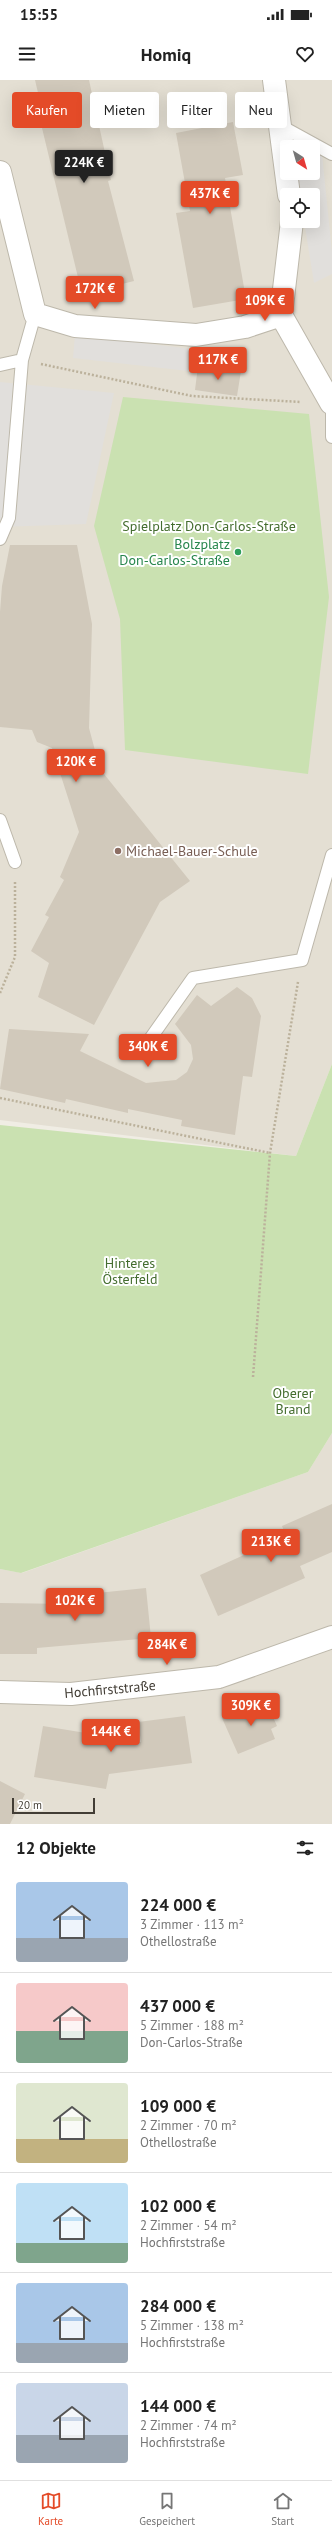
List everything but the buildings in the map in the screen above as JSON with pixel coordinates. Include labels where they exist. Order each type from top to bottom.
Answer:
[{"type":"street","points":[[274,80],[275,92]]},
{"type":"street","points":[[280,128],[288,188]]},
{"type":"street","points":[[0,172],[35,314],[75,326],[196,335],[245,327],[281,315]]},
{"type":"street","points":[[291,228],[281,315],[332,404]]},
{"type":"street","name":"Hochfirststraße","points":[[0,1692],[71,1694],[219,1677],[332,1637]]},
{"type":"lane","points":[[286,128],[332,154]]},
{"type":"lane","points":[[0,539],[9,518],[22,360],[35,314]]},
{"type":"lane","points":[[0,365],[22,360]]},
{"type":"lane","points":[[332,404],[332,437]]},
{"type":"lane","points":[[0,820],[15,862]]},
{"type":"lane","points":[[143,1049],[193,978],[302,960],[332,855]]},
{"type":"path","points":[[22,360],[192,396],[332,404]]},
{"type":"path","points":[[0,993],[15,957],[15,862]]},
{"type":"path","points":[[253,1376],[270,1153],[302,960]]},
{"type":"path","points":[[0,1098],[270,1153]]},
{"type":"shaded area","points":[[0,80],[332,80],[332,1064],[296,1156],[0,1120]]},
{"type":"shaded area","points":[[320,154],[322,154],[332,252],[332,274],[314,283],[305,228],[320,228],[320,188],[299,188],[298,180],[320,180]]},
{"type":"shaded area","points":[[75,335],[200,350],[197,372],[73,358]]},
{"type":"shaded area","points":[[0,382],[114,393],[86,524],[0,527]]},
{"type":"shaded area","points":[[332,1433],[332,1824],[0,1824],[0,1569],[22,1573],[308,1472]]},
{"type":"green space","name":"Spielplatz Don-Carlos-Straße","points":[[123,397],[309,414],[329,597],[308,774],[125,750],[120,619],[94,526]]},
{"type":"green space","name":"Hinteres Österfeld","points":[[332,1064],[332,1433],[308,1472],[21,1573],[0,1569],[0,1125],[296,1156]]},
{"type":"place","name":"Bolzplatz Don-Carlos-Straße","points":[[238,552]]},
{"type":"place","name":"Michael-Bauer-Schule","points":[[118,851]]},
{"type":"park label","name":"Oberer Brand","points":[[293,1402]]}]
